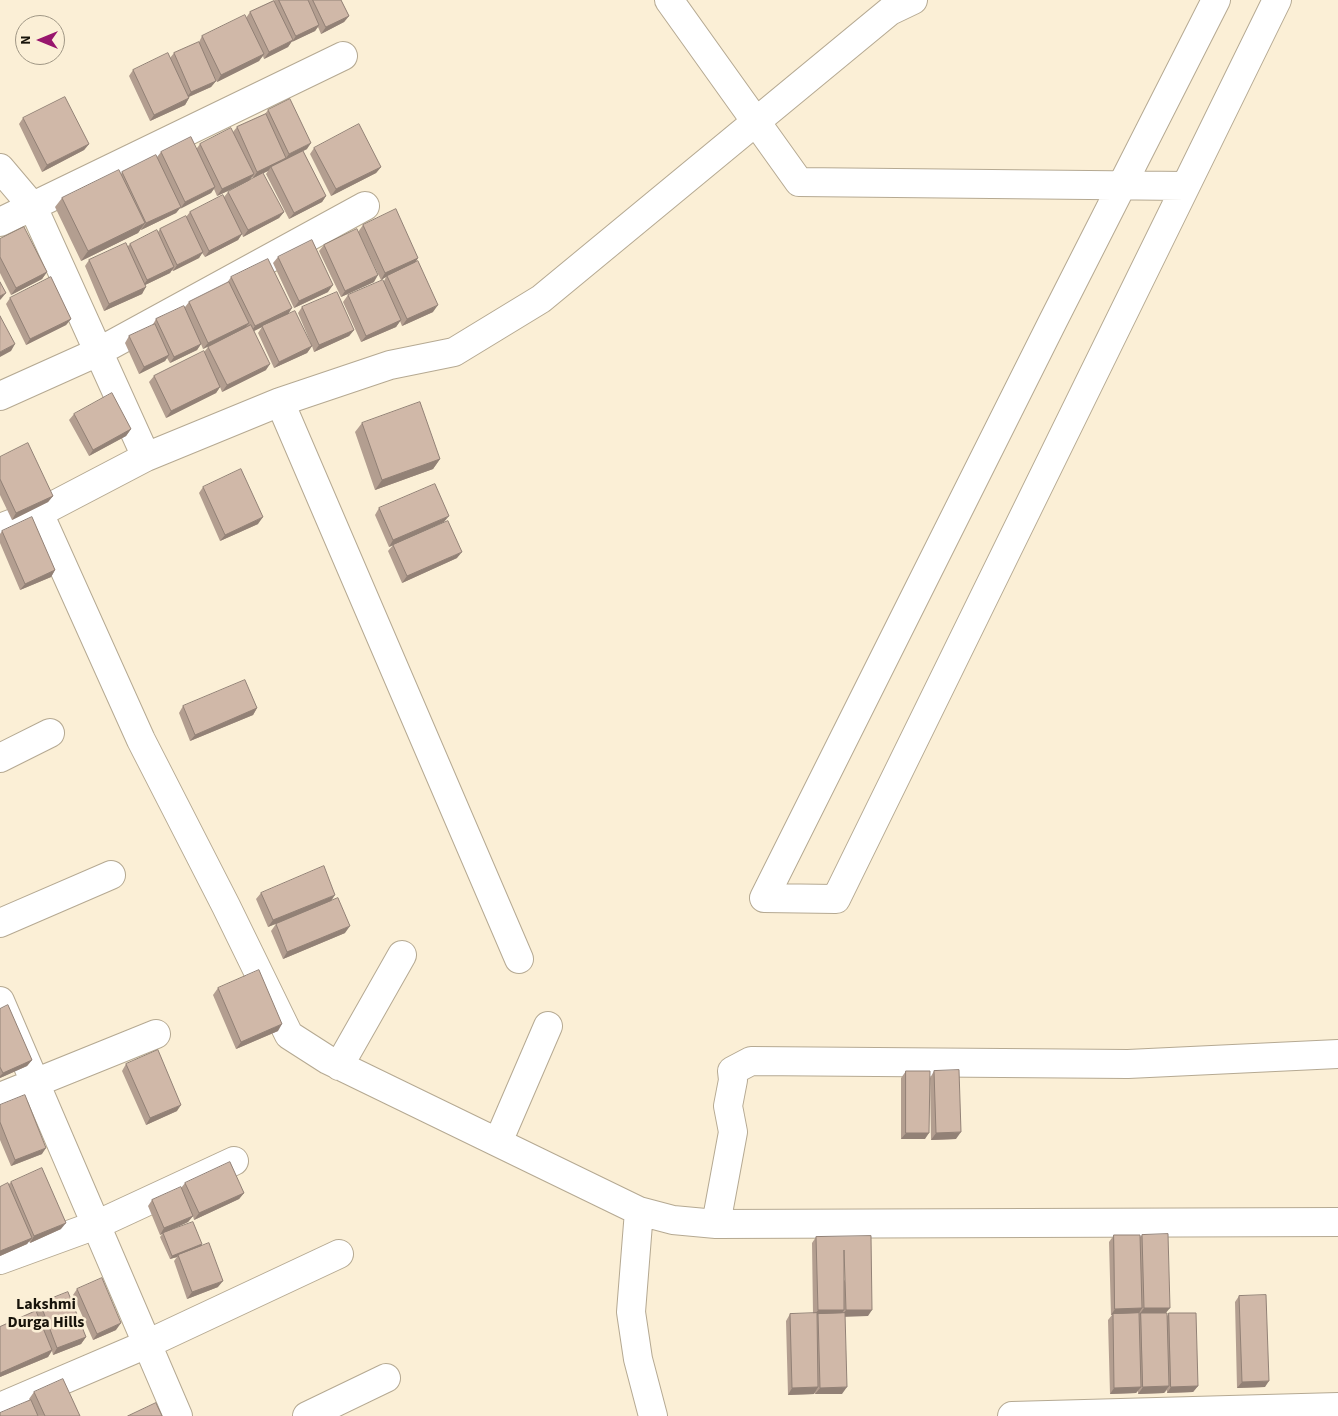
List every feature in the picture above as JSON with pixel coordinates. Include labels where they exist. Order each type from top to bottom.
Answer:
[{"type":"street","points":[[669,0],[754,122],[799,182],[1185,186]]},
{"type":"street","points":[[0,528],[39,513],[146,457],[280,402],[390,365],[454,352],[540,299],[890,11],[913,0]]},
{"type":"street","points":[[1216,0],[764,898],[836,899],[1277,0]]},
{"type":"street","points":[[0,222],[342,56]]},
{"type":"street","points":[[0,168],[33,207],[146,457]]},
{"type":"street","points":[[0,396],[98,352],[365,206]]},
{"type":"street","points":[[280,402],[519,959]]},
{"type":"street","points":[[39,513],[141,740],[226,906],[289,1035],[339,1066],[639,1211],[673,1220],[716,1224],[1338,1222]]},
{"type":"street","points":[[0,758],[50,733]]},
{"type":"street","points":[[0,923],[112,875]]},
{"type":"street","points":[[339,1066],[402,955]]},
{"type":"street","points":[[0,1001],[178,1416]]},
{"type":"street","points":[[498,1142],[548,1026]]},
{"type":"street","points":[[0,1096],[156,1034]]},
{"type":"street","points":[[716,1224],[734,1132],[728,1106],[734,1080],[732,1070],[751,1061],[1128,1064],[1338,1054]]},
{"type":"street","points":[[0,1260],[96,1225],[234,1161]]},
{"type":"street","points":[[639,1211],[631,1312],[638,1359],[653,1416]]},
{"type":"street","points":[[0,1407],[147,1344],[339,1254]]},
{"type":"street","points":[[307,1416],[386,1378]]},
{"type":"street","points":[[1012,1416],[1338,1407]]},
{"type":"building","points":[[279,0],[308,0],[319,25],[296,36]]},
{"type":"building","points":[[313,0],[341,0],[349,16],[326,27]]},
{"type":"building","points":[[274,1],[293,40],[269,52],[250,12]]},
{"type":"building","points":[[245,15],[264,54],[221,75],[202,36]]},
{"type":"building","points":[[199,42],[216,81],[191,92],[174,53]]},
{"type":"building","points":[[168,53],[189,98],[154,115],[133,70]]},
{"type":"building","points":[[65,97],[89,144],[47,165],[23,118]]},
{"type":"building","points":[[290,99],[311,143],[289,154],[268,110]]},
{"type":"building","points":[[266,114],[286,158],[257,172],[237,127]]},
{"type":"building","points":[[359,124],[381,167],[336,189],[314,148]]},
{"type":"building","points":[[231,128],[254,174],[222,189],[200,144]]},
{"type":"building","points":[[191,137],[215,187],[185,202],[161,152]]},
{"type":"building","points":[[303,151],[326,196],[294,213],[271,167]]},
{"type":"building","points":[[156,155],[181,207],[146,223],[122,172]]},
{"type":"building","points":[[119,170],[145,223],[88,251],[62,198]]},
{"type":"building","points":[[263,173],[284,212],[248,230],[228,192]]},
{"type":"building","points":[[223,195],[242,234],[209,251],[190,212]]},
{"type":"building","points":[[396,209],[418,258],[385,273],[363,225]]},
{"type":"building","points":[[186,216],[203,252],[177,265],[160,229]]},
{"type":"building","points":[[24,227],[47,272],[16,288],[0,257],[0,239]]},
{"type":"building","points":[[357,229],[378,275],[345,291],[324,245]]},
{"type":"building","points":[[157,230],[174,267],[147,280],[130,244]]},
{"type":"building","points":[[312,240],[333,285],[299,301],[278,257]]},
{"type":"building","points":[[126,243],[146,287],[109,304],[89,260]]},
{"type":"building","points":[[268,259],[292,308],[255,326],[231,277]]},
{"type":"building","points":[[418,261],[438,305],[407,319],[387,276]]},
{"type":"building","points":[[51,277],[71,319],[30,339],[10,298]]},
{"type":"building","points":[[383,280],[401,320],[366,336],[348,295]]},
{"type":"building","points":[[0,282],[6,293],[0,296]]},
{"type":"building","points":[[229,282],[249,323],[208,343],[189,302]]},
{"type":"building","points":[[337,292],[354,330],[319,345],[302,307]]},
{"type":"building","points":[[184,306],[201,344],[174,357],[156,319]]},
{"type":"building","points":[[295,311],[312,346],[279,362],[262,326]]},
{"type":"building","points":[[0,316],[15,344],[0,352]]},
{"type":"building","points":[[155,324],[169,355],[144,367],[129,336]]},
{"type":"building","points":[[251,325],[270,364],[227,385],[208,347]]},
{"type":"building","points":[[204,351],[220,387],[171,411],[154,376]]},
{"type":"building","points":[[112,393],[131,429],[93,450],[74,414]]},
{"type":"building","points":[[420,402],[440,459],[382,480],[362,423]]},
{"type":"building","points":[[28,443],[53,496],[16,513],[0,479],[0,457]]},
{"type":"building","points":[[241,469],[263,517],[225,535],[203,487]]},
{"type":"building","points":[[435,484],[449,516],[393,540],[379,508]]},
{"type":"building","points":[[32,517],[55,570],[25,584],[2,531]]},
{"type":"building","points":[[448,521],[462,552],[407,576],[393,545]]},
{"type":"building","points":[[245,680],[257,708],[195,735],[183,706]]},
{"type":"building","points":[[324,866],[335,895],[273,920],[261,893]]},
{"type":"building","points":[[338,898],[350,926],[287,952],[276,924]]},
{"type":"building","points":[[259,970],[282,1024],[241,1042],[218,988]]},
{"type":"building","points":[[8,1005],[32,1060],[3,1073],[0,1067],[0,1009]]},
{"type":"building","points":[[158,1050],[181,1105],[150,1118],[126,1064]]},
{"type":"building","points":[[959,1070],[961,1132],[936,1133],[934,1071]]},
{"type":"building","points":[[906,1071],[930,1071],[929,1133],[906,1133]]},
{"type":"building","points":[[25,1095],[46,1148],[15,1160],[0,1122],[0,1105]]},
{"type":"building","points":[[230,1162],[244,1193],[199,1213],[185,1183]]},
{"type":"building","points":[[42,1168],[66,1223],[34,1236],[11,1182]]},
{"type":"building","points":[[8,1183],[32,1238],[0,1251],[0,1187]]},
{"type":"building","points":[[181,1187],[193,1216],[164,1228],[152,1200]]},
{"type":"building","points":[[193,1222],[202,1244],[172,1256],[163,1233]]},
{"type":"building","points":[[1168,1234],[1170,1308],[1144,1308],[1142,1235]]},
{"type":"building","points":[[1114,1235],[1140,1235],[1142,1308],[1115,1309]]},
{"type":"building","points":[[871,1236],[872,1310],[846,1310],[844,1250],[844,1310],[818,1310],[816,1237]]},
{"type":"building","points":[[209,1243],[223,1281],[192,1292],[178,1255]]},
{"type":"building","points":[[102,1278],[121,1323],[97,1334],[77,1289]]},
{"type":"building","points":[[68,1292],[86,1337],[57,1348],[40,1303]]},
{"type":"building","points":[[1266,1295],[1269,1381],[1242,1382],[1239,1296]]},
{"type":"building","points":[[36,1311],[52,1350],[0,1373],[0,1327]]},
{"type":"building","points":[[817,1313],[818,1387],[792,1388],[790,1314]]},
{"type":"building","points":[[845,1313],[847,1387],[820,1388],[818,1314]]},
{"type":"building","points":[[1139,1313],[1141,1387],[1114,1388],[1113,1314]]},
{"type":"building","points":[[1141,1313],[1167,1313],[1169,1386],[1143,1387]]},
{"type":"building","points":[[1169,1313],[1196,1313],[1198,1386],[1171,1387]]},
{"type":"building","points":[[63,1379],[80,1416],[45,1416],[34,1392]]},
{"type":"building","points":[[31,1400],[38,1416],[0,1416],[0,1413]]},
{"type":"building","points":[[156,1403],[162,1416],[128,1416]]},
{"type":"district","name":"Lakshmi Durga Hills","points":[[46,1314]]}]
